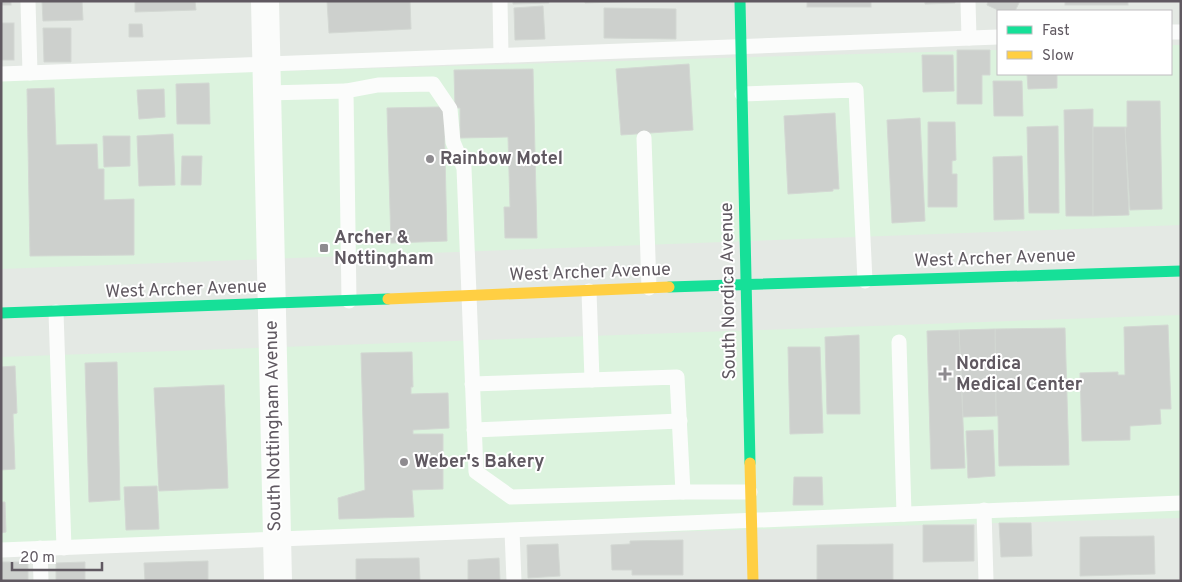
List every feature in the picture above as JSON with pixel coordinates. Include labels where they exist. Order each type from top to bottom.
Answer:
[{"type":"main road","name":"South Nordica Avenue","points":[[740,1],[753,581]]},
{"type":"main road","name":"West Archer Avenue","points":[[1,313],[272,304],[746,284],[1181,271]]},
{"type":"street","name":"South Nottingham Avenue","points":[[264,1],[278,581]]},
{"type":"lane","points":[[28,1],[30,73]]},
{"type":"lane","points":[[500,1],[501,55]]},
{"type":"lane","points":[[968,1],[969,38]]},
{"type":"lane","points":[[1,74],[997,37]]},
{"type":"lane","points":[[267,93],[346,91],[378,85],[434,84],[450,109],[453,142],[464,168],[476,472],[511,497],[750,492]]},
{"type":"lane","points":[[742,94],[856,90],[865,281]]},
{"type":"lane","points":[[346,91],[349,301]]},
{"type":"lane","points":[[644,138],[649,288]]},
{"type":"lane","points":[[590,291],[592,380]]},
{"type":"lane","points":[[56,312],[64,548]]},
{"type":"lane","points":[[899,342],[904,514]]},
{"type":"lane","points":[[472,384],[677,377],[683,492]]},
{"type":"lane","points":[[474,430],[680,421]]},
{"type":"lane","points":[[1,550],[1181,503]]},
{"type":"lane","points":[[984,510],[986,581]]},
{"type":"lane","points":[[512,531],[514,581]]},
{"type":"lane","points":[[40,548],[41,581]]},
{"type":"shaded area","points":[[1172,45],[1181,45],[1181,225],[1,269],[1,79],[997,50],[997,75],[1172,75]]},
{"type":"shaded area","points":[[1181,315],[1181,518],[1,550],[1,357]]},
{"type":"building","points":[[1,1],[11,1],[11,5],[1,5]]},
{"type":"building","points":[[42,1],[82,1],[83,20],[43,21]]},
{"type":"building","points":[[135,1],[195,1],[196,10],[135,12]]},
{"type":"building","points":[[327,1],[410,1],[411,29],[329,33]]},
{"type":"building","points":[[513,1],[549,1],[549,3],[513,4]]},
{"type":"building","points":[[585,1],[643,1],[585,3]]},
{"type":"building","points":[[807,1],[871,1],[871,7],[807,7]]},
{"type":"building","points":[[925,1],[955,1],[955,3],[925,4]]},
{"type":"building","points":[[988,1],[1020,1],[1016,10],[998,10],[987,5]]},
{"type":"building","points":[[1065,1],[1128,1],[1128,5],[1065,5]]},
{"type":"building","points":[[543,6],[545,39],[515,40],[514,8]]},
{"type":"building","points":[[604,8],[676,9],[676,39],[604,38]]},
{"type":"building","points":[[1,23],[14,23],[14,60],[1,60]]},
{"type":"building","points":[[129,24],[142,24],[143,37],[129,37]]},
{"type":"building","points":[[43,28],[71,28],[71,62],[44,62]]},
{"type":"building","points":[[957,50],[990,50],[990,75],[982,75],[982,104],[957,104]]},
{"type":"building","points":[[922,55],[953,55],[954,91],[923,92]]},
{"type":"building","points":[[689,64],[693,130],[621,135],[616,69]]},
{"type":"building","points":[[533,69],[537,238],[505,238],[504,207],[510,207],[508,137],[460,138],[460,108],[455,108],[454,70]]},
{"type":"building","points":[[1027,75],[1057,75],[1057,88],[1028,89]]},
{"type":"building","points":[[993,81],[1022,81],[1023,116],[994,116]]},
{"type":"building","points":[[209,83],[210,124],[177,124],[176,84]]},
{"type":"building","points":[[54,88],[56,145],[97,144],[98,169],[104,169],[104,200],[134,199],[134,255],[30,256],[27,89]]},
{"type":"building","points":[[164,89],[165,117],[139,119],[137,90]]},
{"type":"building","points":[[1127,101],[1160,101],[1162,209],[1130,210],[1125,127],[1127,127]]},
{"type":"building","points":[[439,107],[444,112],[447,241],[391,243],[387,108]]},
{"type":"building","points":[[1093,109],[1093,216],[1066,216],[1064,110]]},
{"type":"building","points":[[835,113],[839,189],[788,194],[784,116]]},
{"type":"building","points":[[920,118],[925,221],[892,223],[887,120]]},
{"type":"building","points":[[928,122],[955,122],[956,160],[952,161],[952,174],[957,174],[957,207],[928,207]]},
{"type":"building","points":[[1058,126],[1059,213],[1029,213],[1027,127]]},
{"type":"building","points":[[1093,127],[1125,127],[1129,215],[1093,216]]},
{"type":"building","points":[[173,134],[175,185],[139,186],[137,136]]},
{"type":"building","points":[[103,136],[130,136],[130,166],[104,167]]},
{"type":"building","points":[[182,156],[202,156],[201,185],[181,185]]},
{"type":"building","points":[[1022,156],[1024,219],[994,220],[993,157]]},
{"type":"building","points":[[1168,325],[1171,409],[1160,409],[1161,424],[1130,426],[1130,440],[1082,441],[1080,373],[1118,372],[1118,375],[1125,375],[1124,327]]},
{"type":"building","points":[[1065,328],[1069,465],[999,466],[998,416],[996,416],[995,329]]},
{"type":"building","points":[[995,329],[996,416],[963,417],[959,330]]},
{"type":"building","name":"Nordica Medical Center","points":[[959,330],[965,468],[931,469],[927,331]]},
{"type":"building","points":[[859,335],[860,414],[827,414],[825,337]]},
{"type":"building","points":[[788,347],[820,347],[823,433],[790,434]]},
{"type":"building","name":"Weber's Bakery","points":[[412,352],[413,387],[411,387],[411,394],[448,393],[449,428],[413,430],[413,434],[443,434],[443,489],[412,490],[414,517],[339,519],[338,498],[365,490],[361,353]]},
{"type":"building","points":[[117,362],[120,500],[89,502],[85,363]]},
{"type":"building","points":[[15,366],[17,413],[13,414],[15,469],[1,470],[1,367]]},
{"type":"building","points":[[224,385],[228,488],[159,491],[154,388]]},
{"type":"building","points":[[993,430],[995,476],[968,478],[966,431]]},
{"type":"building","points":[[794,477],[822,477],[823,505],[793,505]]},
{"type":"building","points":[[157,486],[159,529],[126,530],[124,487]]},
{"type":"building","points":[[1,502],[5,502],[6,532],[1,533]]},
{"type":"building","points":[[999,523],[1031,523],[1032,556],[1001,557]]},
{"type":"building","points":[[923,525],[974,525],[974,561],[923,562]]},
{"type":"building","points":[[1154,536],[1155,574],[1080,576],[1080,537]]},
{"type":"building","points":[[683,540],[683,575],[632,575],[632,570],[612,570],[611,545],[630,544],[630,541]]},
{"type":"building","points":[[558,544],[560,576],[528,578],[527,545]]},
{"type":"building","points":[[893,544],[893,581],[817,581],[817,545]]},
{"type":"building","points":[[419,558],[420,581],[356,581],[356,559]]},
{"type":"building","points":[[499,558],[500,581],[468,581],[468,560]]},
{"type":"building","points":[[208,561],[208,581],[145,581],[144,563]]},
{"type":"building","points":[[1,562],[28,562],[28,581],[1,581]]},
{"type":"building","points":[[85,562],[85,581],[56,581],[56,563]]},
{"type":"traffic: fast","points":[[740,1],[750,463]]},
{"type":"traffic: fast","points":[[669,287],[1181,271]]},
{"type":"traffic: fast","points":[[1,313],[388,299]]},
{"type":"traffic: slow","points":[[388,299],[669,287]]},
{"type":"traffic: slow","points":[[750,463],[753,581]]},
{"type":"place","name":"Rainbow Motel","points":[[430,159]]},
{"type":"place","name":"Archer & Nottingham","points":[[324,248]]},
{"type":"place","name":"Nordica Medical Center","points":[[945,374]]},
{"type":"place","name":"Weber's Bakery","points":[[404,462]]}]
